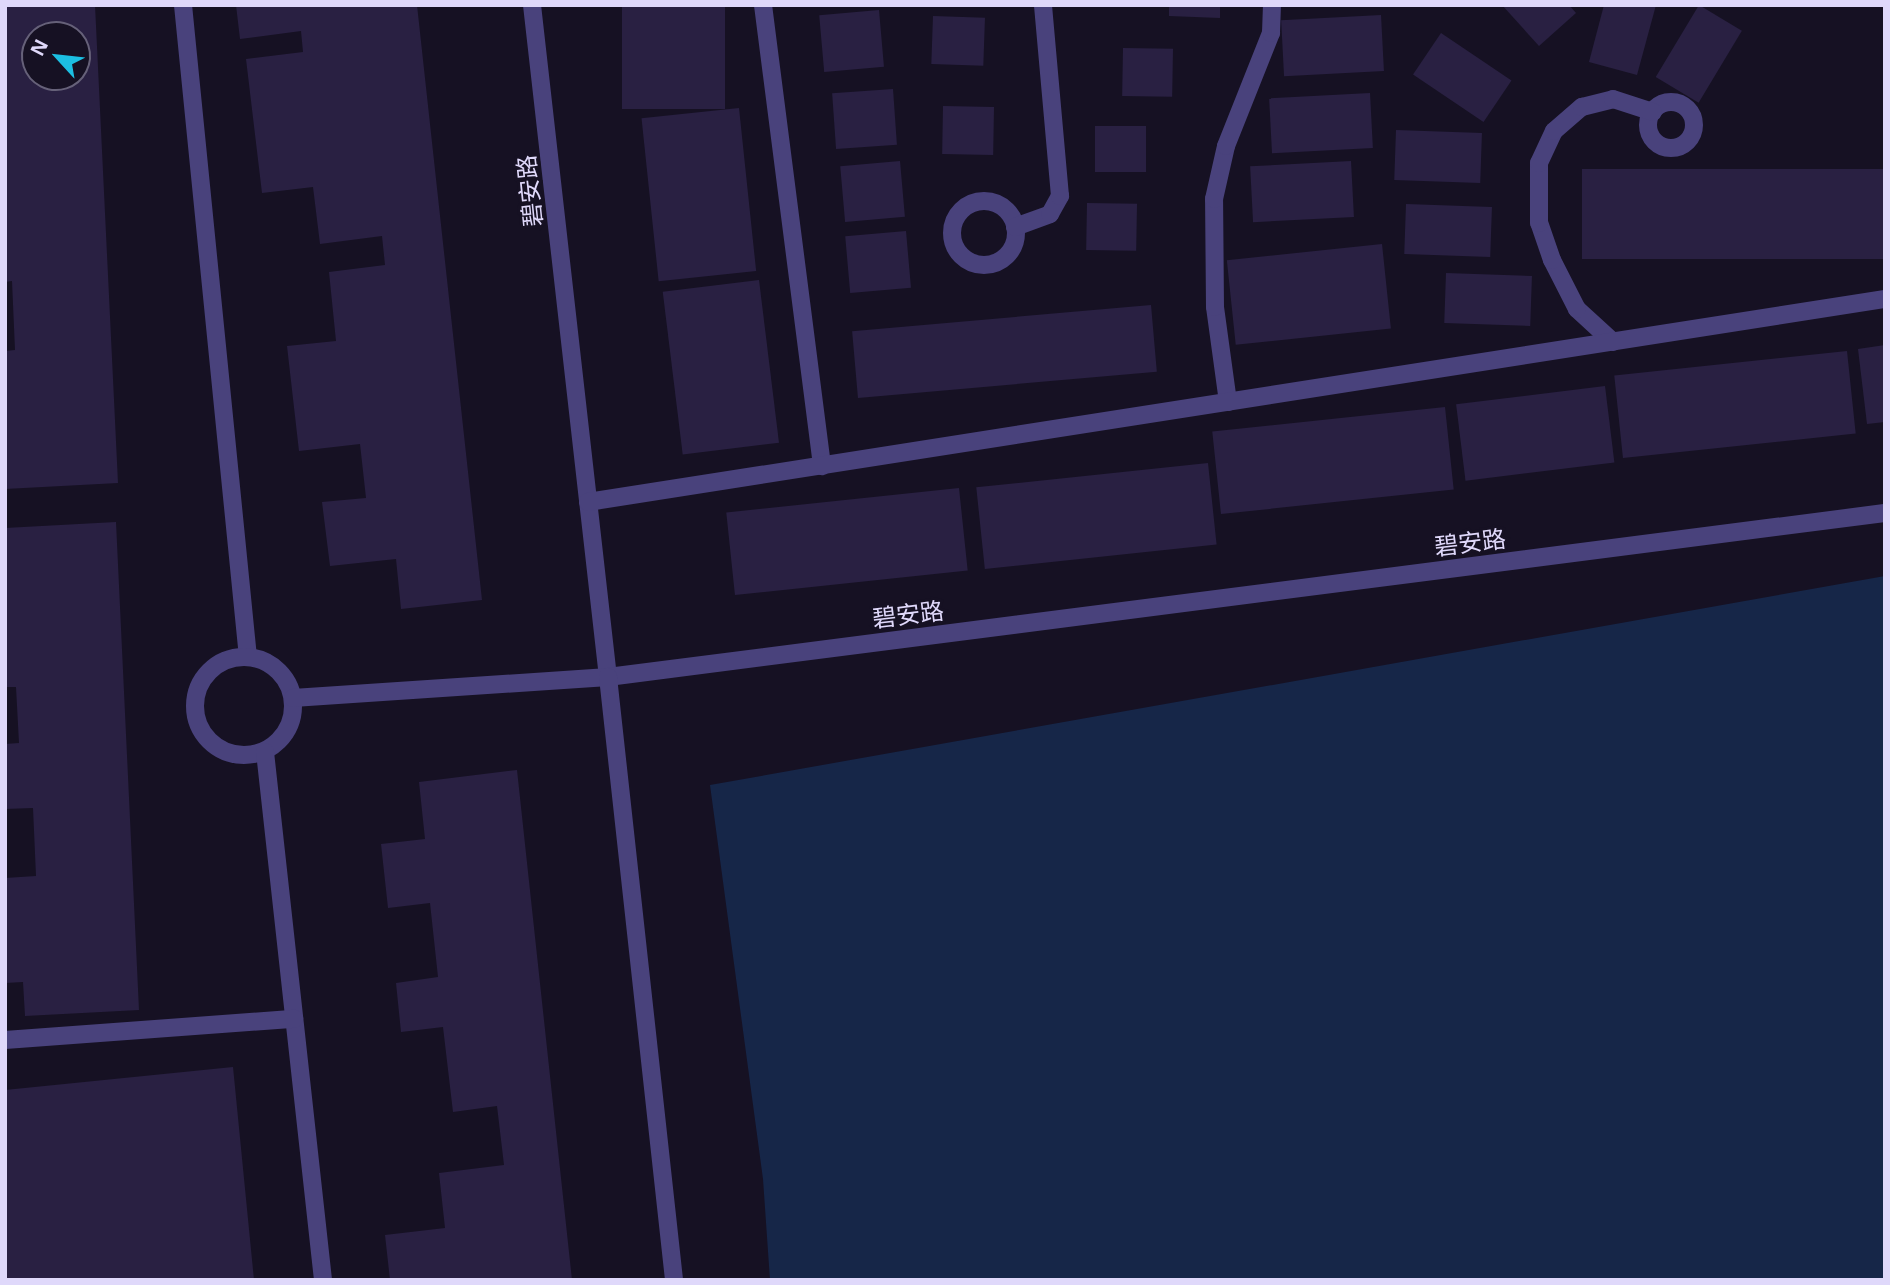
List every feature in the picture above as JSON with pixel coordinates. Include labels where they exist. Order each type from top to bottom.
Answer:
[{"type":"street","points":[[183,5],[248,657]]},
{"type":"street","name":"碧安路","points":[[532,5],[608,677],[1885,513]]},
{"type":"street","points":[[763,5],[822,466]]},
{"type":"street","points":[[1015,227],[1050,214],[1060,196],[1043,5]]},
{"type":"street","points":[[1228,402],[1215,307],[1214,199],[1226,146],[1271,33],[1272,5]]},
{"type":"street","points":[[1613,342],[1577,309],[1552,260],[1539,223],[1539,163],[1554,131],[1581,107],[1614,99],[1653,111]]},
{"type":"street","points":[[589,502],[1885,299]]},
{"type":"street","points":[[248,657],[278,670],[293,698],[288,730],[265,752],[233,755],[218,748],[206,737],[195,707],[197,691],[217,665],[248,657]]},
{"type":"street","points":[[293,698],[608,677],[674,1280]]},
{"type":"street","points":[[265,752],[323,1280]]},
{"type":"street","points":[[5,1040],[294,1019]]},
{"type":"water","points":[[1885,576],[1885,1280],[770,1280],[763,1179],[710,785]]},
{"type":"building","points":[[5,5],[95,5],[118,483],[5,489],[5,351],[15,350],[12,281],[5,282]]},
{"type":"building","points":[[236,5],[417,5],[482,600],[401,609],[396,559],[330,566],[322,502],[366,498],[360,444],[299,451],[287,346],[336,341],[329,272],[385,265],[382,236],[320,244],[313,187],[262,193],[246,59],[303,52],[301,31],[240,39]]},
{"type":"building","points":[[622,5],[725,5],[725,109],[622,109]]},
{"type":"building","points":[[1169,5],[1220,5],[1220,18],[1169,16]]},
{"type":"building","points":[[1502,5],[1569,5],[1576,13],[1539,46]]},
{"type":"building","points":[[1604,5],[1656,5],[1637,75],[1589,62]]},
{"type":"building","points":[[1699,5],[1742,31],[1699,103],[1656,77]]},
{"type":"building","points":[[879,10],[884,67],[824,72],[819,15]]},
{"type":"building","points":[[1381,15],[1384,71],[1284,76],[1281,20]]},
{"type":"building","points":[[933,16],[985,18],[983,66],[931,64]]},
{"type":"building","points":[[1441,33],[1511,81],[1484,122],[1413,74]]},
{"type":"building","points":[[1123,48],[1173,49],[1172,97],[1122,96]]},
{"type":"building","points":[[893,89],[897,145],[836,149],[832,93]]},
{"type":"building","points":[[1370,93],[1373,148],[1272,153],[1269,98]]},
{"type":"building","points":[[943,106],[994,107],[993,155],[942,154]]},
{"type":"building","points":[[739,108],[756,271],[659,281],[642,118]]},
{"type":"building","points":[[1095,126],[1146,126],[1146,172],[1095,172]]},
{"type":"building","points":[[1396,130],[1482,133],[1480,183],[1394,180]]},
{"type":"building","points":[[900,161],[905,217],[845,222],[840,166]]},
{"type":"building","points":[[1351,161],[1354,217],[1253,222],[1250,166]]},
{"type":"building","points":[[1582,169],[1885,169],[1885,259],[1582,259]]},
{"type":"building","points":[[1087,203],[1137,204],[1136,251],[1086,250]]},
{"type":"building","points":[[1406,204],[1492,207],[1490,257],[1404,254]]},
{"type":"building","points":[[906,231],[911,288],[850,293],[845,236]]},
{"type":"building","points":[[1382,244],[1391,329],[1236,345],[1227,260]]},
{"type":"building","points":[[1446,273],[1532,276],[1530,326],[1444,323]]},
{"type":"building","points":[[759,280],[779,443],[683,455],[663,292]]},
{"type":"building","points":[[1151,305],[1157,372],[858,398],[852,331]]},
{"type":"building","points":[[1885,345],[1885,422],[1867,424],[1858,349]]},
{"type":"building","points":[[1847,351],[1856,434],[1623,458],[1614,375]]},
{"type":"building","points":[[1605,386],[1614,462],[1466,481],[1456,404]]},
{"type":"building","points":[[1445,407],[1454,490],[1221,514],[1212,431]]},
{"type":"building","points":[[1208,463],[1217,545],[985,569],[976,487]]},
{"type":"building","points":[[959,488],[968,571],[735,595],[726,512]]},
{"type":"building","points":[[116,522],[139,1010],[25,1016],[23,982],[5,983],[5,878],[36,876],[33,808],[5,809],[5,744],[19,743],[16,687],[5,687],[5,528]]},
{"type":"building","points":[[517,770],[572,1280],[390,1280],[385,1235],[445,1228],[439,1173],[504,1165],[497,1106],[453,1112],[443,1027],[401,1032],[396,983],[438,977],[430,903],[388,908],[381,844],[425,839],[419,782]]},
{"type":"building","points":[[233,1067],[254,1280],[5,1280],[5,1090]]}]
